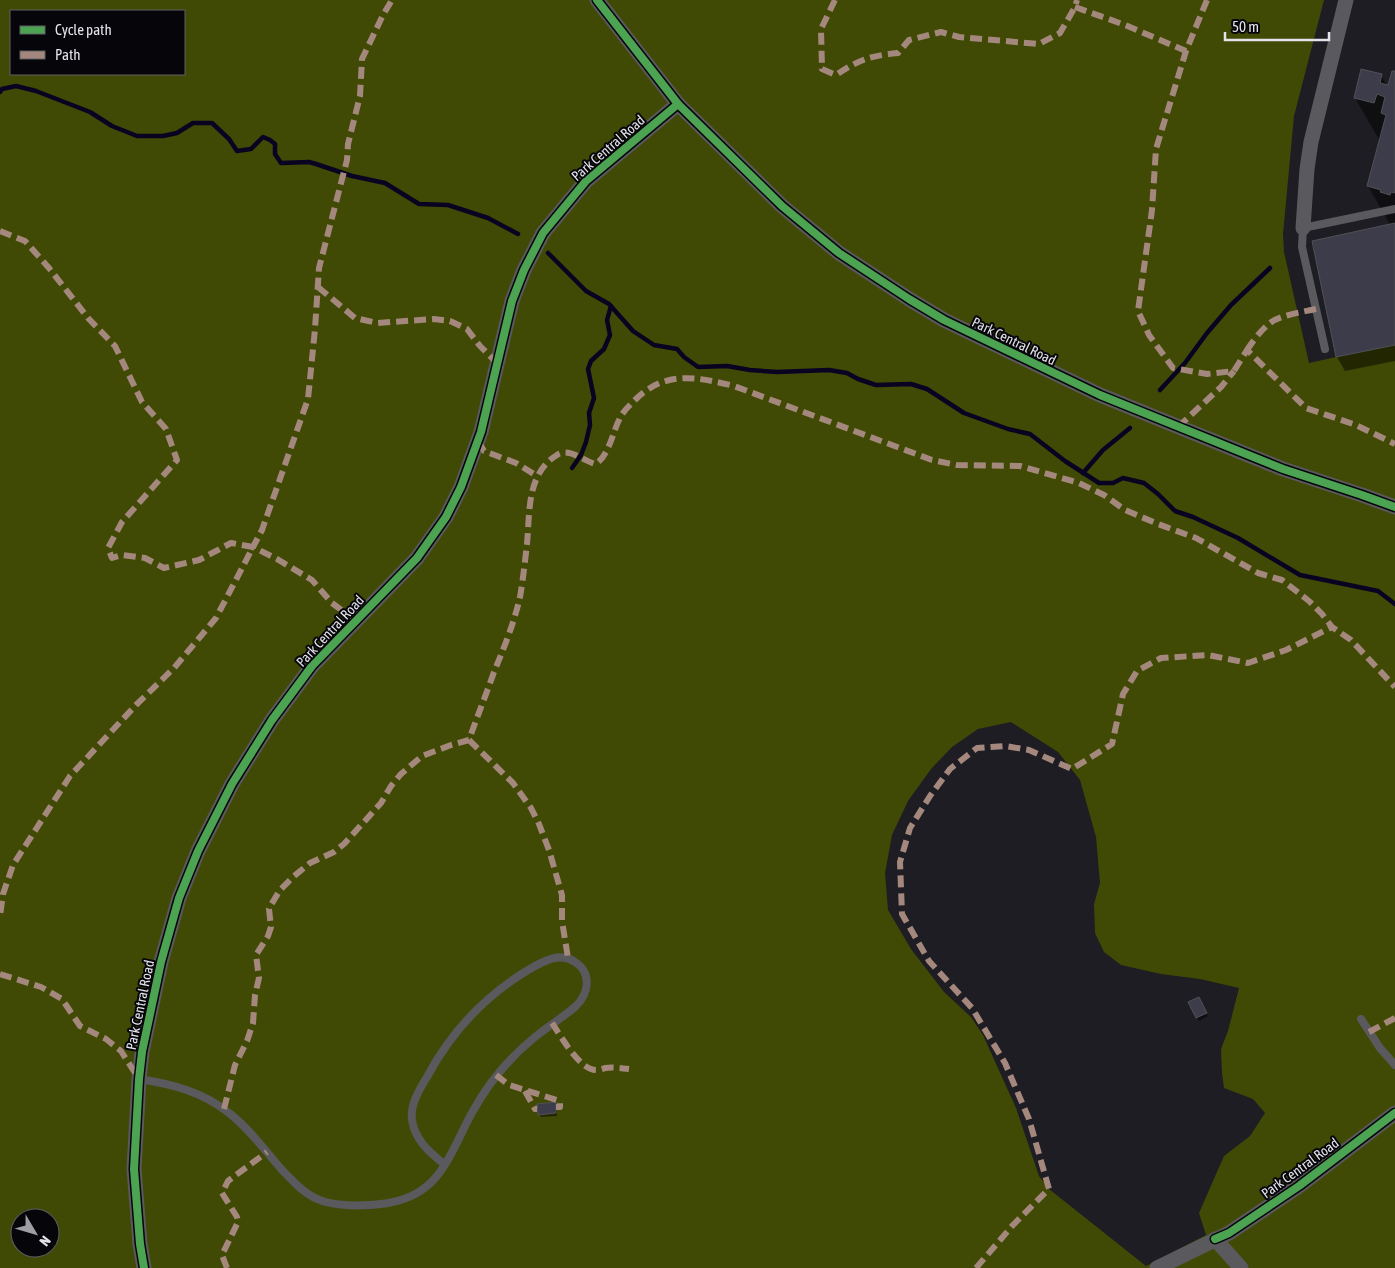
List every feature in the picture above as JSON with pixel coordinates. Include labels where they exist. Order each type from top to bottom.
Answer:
[{"type":"street","name":"Park Central Road","points":[[597,0],[678,104],[782,206],[839,253],[944,320],[1100,396],[1283,469],[1362,494],[1395,507]]},
{"type":"street","points":[[1303,228],[1311,142],[1346,0]]},
{"type":"street","name":"Park Central Road","points":[[144,1268],[140,1244],[134,1169],[142,1052],[161,962],[180,898],[198,851],[232,784],[272,720],[312,666],[417,558],[446,517],[462,487],[481,432],[512,301],[524,270],[543,233],[586,181],[678,104]]},
{"type":"street","name":"Park Central Road","points":[[1157,1268],[1229,1233],[1299,1186],[1395,1113]]},
{"type":"street","points":[[1216,1239],[1241,1268]]},
{"type":"lane","points":[[1325,349],[1302,247],[1303,228],[1395,209]]},
{"type":"lane","points":[[139,1079],[187,1090],[214,1102],[245,1128],[298,1186],[307,1194],[319,1200],[351,1206],[397,1200],[412,1195],[429,1185],[444,1164],[482,1095],[501,1069],[524,1046],[546,1027],[576,1006],[582,999],[588,981],[584,970],[575,962],[563,957],[549,959],[506,984],[467,1018],[433,1065],[414,1104],[412,1121],[416,1136],[420,1142],[444,1164]]},
{"type":"lane","points":[[1361,1019],[1380,1048],[1395,1065]]},
{"type":"green space","points":[[0,0],[1324,0],[1294,116],[1283,234],[1284,252],[1309,363],[1395,344],[1395,1268],[0,1268]],"holes":[[[1011,722],[1058,752],[1080,780],[1096,837],[1100,883],[1094,904],[1095,933],[1104,952],[1121,965],[1239,988],[1228,1031],[1221,1049],[1224,1088],[1253,1099],[1265,1113],[1250,1136],[1224,1156],[1199,1213],[1206,1235],[1146,1266],[1049,1189],[1039,1176],[1016,1108],[983,1035],[971,1017],[944,992],[911,949],[888,910],[885,873],[892,835],[908,801],[931,769],[952,747],[978,729]]]},
{"type":"building","points":[[1361,69],[1382,74],[1380,83],[1388,85],[1392,71],[1395,71],[1395,193],[1391,192],[1390,195],[1367,186],[1386,115],[1381,113],[1385,97],[1377,94],[1374,103],[1354,98]]},
{"type":"building","points":[[1395,223],[1395,345],[1336,357],[1312,241]]},
{"type":"building","points":[[1199,997],[1207,1013],[1196,1018],[1188,1002]]},
{"type":"building","points":[[556,1102],[556,1113],[538,1115],[537,1104]]},
{"type":"waterway","points":[[0,92],[2,89],[16,86],[36,91],[90,112],[112,126],[137,136],[163,136],[177,133],[193,123],[212,123],[229,139],[237,151],[251,149],[263,137],[275,144],[275,154],[281,163],[309,162],[352,176],[385,183],[419,204],[448,205],[488,218],[518,234]]},
{"type":"waterway","points":[[548,253],[586,291],[609,304],[633,331],[654,345],[677,349],[684,357],[698,367],[727,366],[777,372],[829,370],[847,373],[876,385],[911,384],[927,389],[964,413],[1008,429],[1030,434],[1065,461],[1099,483],[1113,483],[1123,478],[1144,483],[1175,511],[1193,517],[1238,538],[1300,575],[1378,591],[1395,604]]},
{"type":"waterway","points":[[1160,390],[1185,363],[1231,305],[1270,268]]},
{"type":"waterway","points":[[572,468],[581,455],[590,425],[589,413],[594,398],[588,369],[591,361],[604,349],[610,335],[607,320],[611,306]]},
{"type":"waterway","points":[[1083,473],[1103,450],[1130,428]]},
{"type":"marked path","points":[[356,621],[332,603],[312,580],[253,547],[262,530],[308,399],[319,268],[347,160],[348,144],[360,96],[362,59],[392,0]]},
{"type":"marked path","points":[[835,0],[821,29],[822,69],[836,75],[866,59],[898,53],[909,40],[941,32],[959,37],[1039,44],[1060,33],[1077,0]]},
{"type":"marked path","points":[[1207,0],[1186,51],[1156,149],[1152,210],[1138,311],[1149,335],[1173,368],[1207,374],[1234,371],[1247,350],[1306,408],[1356,425],[1395,444]]},
{"type":"marked path","points":[[1075,7],[1125,25],[1186,51]]},
{"type":"marked path","points":[[0,231],[25,241],[88,318],[115,346],[142,402],[166,429],[177,460],[122,522],[108,548],[112,558],[122,555],[145,558],[164,568],[199,560],[231,543],[253,547],[216,618],[174,668],[136,705],[70,776],[13,865],[3,894],[0,916]]},
{"type":"marked path","points":[[318,287],[355,318],[377,323],[434,319],[450,321],[467,329],[497,363]]},
{"type":"marked path","points":[[1247,350],[1260,332],[1274,320],[1316,309]]},
{"type":"marked path","points":[[1178,427],[1221,387],[1234,371]]},
{"type":"marked path","points":[[224,1109],[235,1065],[247,1041],[253,1023],[255,995],[259,978],[256,955],[268,936],[271,927],[269,909],[271,905],[280,890],[293,877],[310,863],[334,852],[344,844],[381,803],[401,774],[422,756],[469,740],[518,607],[524,570],[530,507],[535,483],[540,473],[547,463],[561,453],[571,454],[595,464],[600,461],[607,451],[624,411],[647,390],[659,383],[682,378],[707,380],[734,386],[932,460],[957,465],[1020,466],[1079,483],[1104,495],[1125,510],[1196,538],[1258,573],[1282,580],[1309,601],[1332,627],[1351,640],[1395,687]]},
{"type":"marked path","points":[[478,441],[484,451],[516,463],[537,476]]},
{"type":"marked path","points":[[976,1268],[1013,1225],[1049,1189],[1029,1119],[1005,1063],[972,1008],[929,961],[902,914],[900,862],[910,828],[950,769],[977,748],[1005,746],[1029,750],[1072,769],[1112,744],[1123,694],[1137,671],[1161,658],[1208,655],[1248,663],[1286,650],[1332,627]]},
{"type":"marked path","points":[[469,740],[513,783],[531,808],[539,824],[549,850],[562,895],[562,921],[568,958]]},
{"type":"marked path","points":[[0,974],[41,987],[62,999],[80,1026],[106,1039],[121,1051],[139,1079]]},
{"type":"marked path","points":[[1369,1032],[1395,1018]]},
{"type":"marked path","points":[[552,1023],[572,1052],[584,1065],[598,1070],[605,1068],[629,1069]]},
{"type":"marked path","points":[[496,1075],[509,1085],[560,1101],[560,1107],[556,1107]]},
{"type":"marked path","points":[[525,1091],[535,1109],[537,1109]]},
{"type":"marked path","points":[[227,1268],[222,1255],[238,1222],[237,1217],[222,1193],[228,1181],[267,1152]]},
{"type":"cycle path","points":[[597,0],[678,104],[782,206],[839,253],[909,299],[944,320],[1100,395],[1283,469],[1395,507]]},
{"type":"cycle path","points":[[144,1268],[140,1244],[134,1169],[142,1052],[161,962],[179,898],[198,851],[232,784],[272,720],[312,666],[417,558],[446,517],[461,487],[481,432],[512,301],[524,270],[543,233],[586,181],[678,104]]},
{"type":"cycle path","points":[[1215,1239],[1229,1233],[1299,1186],[1395,1113]]}]
